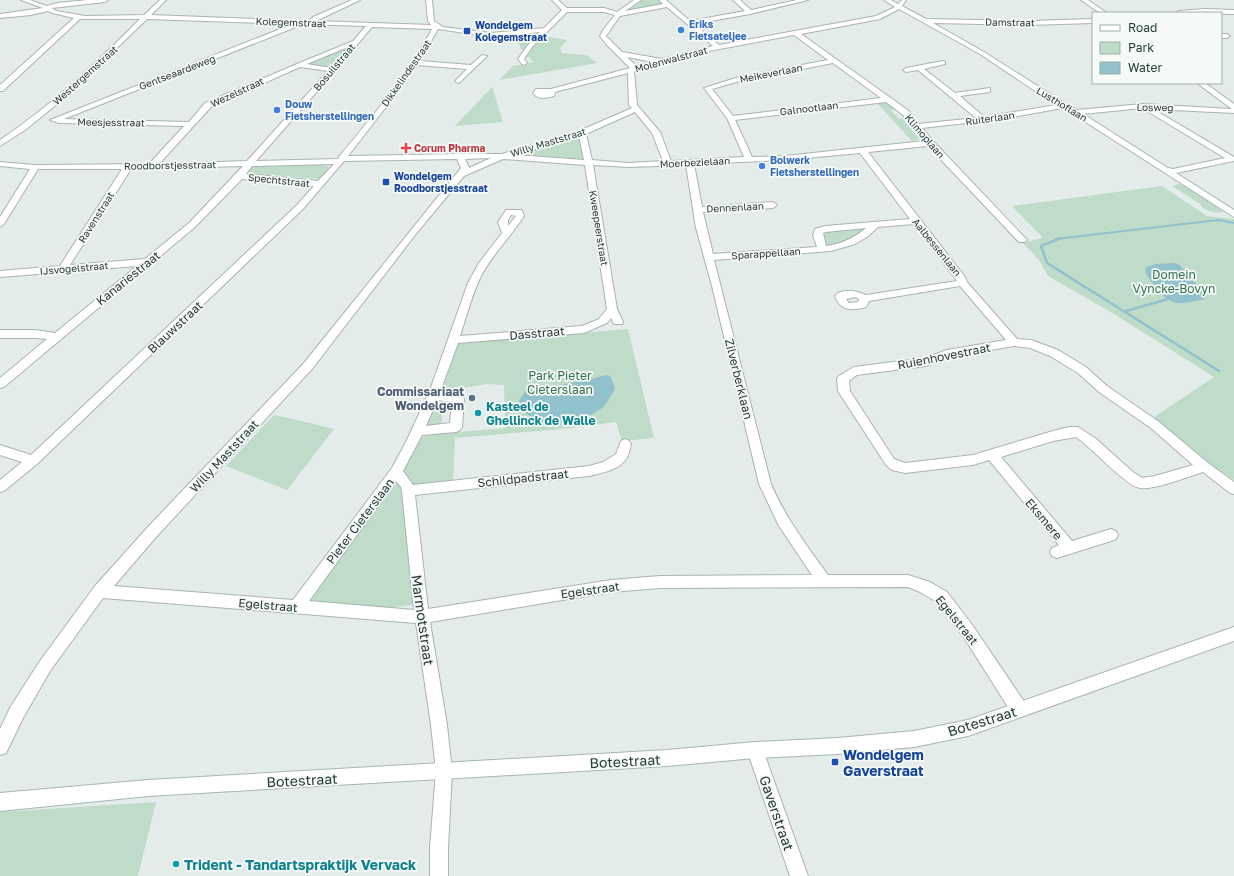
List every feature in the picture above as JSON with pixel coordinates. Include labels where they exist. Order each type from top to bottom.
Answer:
[{"type":"street","name":"Kolegemstraat","points":[[24,0],[78,17],[147,17],[436,26],[447,30],[491,34],[545,30]]},
{"type":"street","points":[[0,16],[31,13],[57,5],[105,0]]},
{"type":"street","name":"Westergemstraat","points":[[0,144],[34,120],[89,72],[164,0]]},
{"type":"street","points":[[311,22],[315,18],[357,0]]},
{"type":"street","name":"Dikkelindestraat","points":[[340,161],[398,88],[416,63],[431,38],[436,26],[431,22],[429,0]]},
{"type":"street","points":[[556,0],[564,10]]},
{"type":"street","points":[[638,0],[621,11],[605,31],[603,36],[622,54],[633,69],[632,98],[635,108],[656,132],[668,163]]},
{"type":"street","points":[[736,0],[750,12]]},
{"type":"street","points":[[688,23],[805,0]]},
{"type":"street","name":"Lusthoflaan","points":[[887,0],[899,5],[1000,64],[1063,106],[1076,112],[1234,214]]},
{"type":"street","name":"Molenwalstraat","points":[[551,91],[718,47],[878,18],[885,16],[905,0]]},
{"type":"street","points":[[1084,0],[1102,12]]},
{"type":"street","points":[[524,63],[522,59],[526,52],[564,10],[604,10],[620,14],[665,2],[718,47]]},
{"type":"street","points":[[1192,12],[1234,12]]},
{"type":"street","points":[[7,23],[26,17],[31,13]]},
{"type":"street","points":[[0,89],[78,17]]},
{"type":"street","name":"Damstraat","points":[[926,21],[1030,23],[1092,21]]},
{"type":"street","name":"Gentseaardeweg","points":[[54,120],[294,26],[299,22]]},
{"type":"street","name":"Bosuilstraat","points":[[249,164],[333,70],[354,42],[370,25]]},
{"type":"street","name":"Klimoplaan","points":[[795,33],[906,113],[918,126],[930,143],[1022,240]]},
{"type":"street","name":"Wezelstraat","points":[[152,166],[208,105],[354,42]]},
{"type":"street","points":[[622,54],[662,61]]},
{"type":"street","points":[[458,81],[484,56]]},
{"type":"street","name":"Meikeverlaan","points":[[731,118],[708,88],[739,79],[835,61]]},
{"type":"street","points":[[416,63],[473,67]]},
{"type":"street","points":[[906,70],[943,63]]},
{"type":"street","points":[[299,65],[333,70]]},
{"type":"street","points":[[919,68],[954,94],[982,119]]},
{"type":"street","points":[[1201,84],[1234,107]]},
{"type":"street","points":[[954,94],[982,92],[987,90]]},
{"type":"street","name":"Galnootlaan","points":[[731,118],[887,100]]},
{"type":"street","name":"Ruiterlaan","points":[[918,126],[982,119],[1063,106]]},
{"type":"street","points":[[1143,106],[1232,159],[1173,171],[1166,170]]},
{"type":"street","name":"Losweg","points":[[1076,112],[1143,106],[1234,111]]},
{"type":"street","name":"Willy Maststraat","points":[[0,747],[18,712],[45,666],[100,591],[152,532],[308,366],[412,232],[461,174],[492,160],[582,133],[635,108]]},
{"type":"street","points":[[731,118],[749,160]]},
{"type":"street","name":"Meesjesstraat","points":[[34,120],[189,124]]},
{"type":"street","name":"Kweepeerstraat","points":[[582,133],[589,163],[612,309],[618,322]]},
{"type":"street","name":"Moerbezielaan","points":[[461,158],[501,157],[629,165],[785,158],[930,143]]},
{"type":"street","name":"Aalbessenlaan","points":[[862,150],[962,279],[962,283],[1014,342]]},
{"type":"street","points":[[461,158],[465,168],[461,174]]},
{"type":"street","name":"Roodborstjesstraat","points":[[0,164],[35,167],[128,167],[461,158],[492,160]]},
{"type":"street","name":"Blauwstraat","points":[[0,487],[33,461],[289,218],[340,161]]},
{"type":"street","name":"Zilverberklaan","points":[[690,162],[701,228],[765,484],[780,517],[824,581]]},
{"type":"street","name":"Kanariestraat","points":[[0,384],[192,225],[240,176],[249,164]]},
{"type":"street","points":[[0,224],[35,167]]},
{"type":"street","name":"Ravenstraat","points":[[64,268],[128,167]]},
{"type":"street","name":"Spechtstraat","points":[[240,176],[319,184]]},
{"type":"street","name":"Dennenlaan","points":[[698,210],[773,205]]},
{"type":"street","points":[[823,249],[818,231],[916,221]]},
{"type":"street","name":"Sparappellaan","points":[[709,257],[823,249],[844,246],[865,235],[876,224]]},
{"type":"street","name":"Pieter Cieterslaan","points":[[296,608],[396,472],[418,431],[454,340],[473,283],[484,262],[507,233]]},
{"type":"street","name":"IJsvogelstraat","points":[[0,274],[148,262]]},
{"type":"street","points":[[864,298],[962,283]]},
{"type":"street","name":"Dasstraat","points":[[454,340],[584,328],[603,321],[612,309]]},
{"type":"street","points":[[0,334],[35,334],[56,337]]},
{"type":"street","name":"Ruienhovestraat","points":[[1204,467],[1155,481],[1140,483],[1129,476],[1091,441],[1078,432],[1058,435],[973,460],[905,468],[896,466],[886,457],[844,391],[842,384],[843,379],[854,371],[926,362],[947,354],[1014,342],[1030,344],[1054,353],[1082,370],[1103,388],[1156,425],[1204,467],[1234,489]]},
{"type":"street","points":[[418,431],[456,427],[458,399],[432,395]]},
{"type":"street","name":"Schildpadstraat","points":[[408,491],[589,471],[607,466],[621,457],[625,444]]},
{"type":"street","points":[[0,450],[33,461]]},
{"type":"street","name":"Eksmere","points":[[992,455],[1063,550],[1111,535]]},
{"type":"street","name":"Marmotstraat","points":[[396,472],[404,481],[408,491],[422,617],[439,725],[444,771],[439,848],[439,876]]},
{"type":"street","name":"Egelstraat","points":[[100,591],[422,617],[611,586],[660,582],[908,581],[925,586],[942,597],[968,631],[1019,709]]},
{"type":"street","name":"Botestraat","points":[[0,802],[148,788],[667,758],[755,750],[838,746],[914,739],[968,728],[1234,634]]},
{"type":"street","name":"Gaverstraat","points":[[755,750],[799,876]]},
{"type":"green space","points":[[640,0],[660,0],[663,4],[622,12]]},
{"type":"green space","points":[[540,33],[524,50],[521,50],[519,44],[514,39],[501,34]]},
{"type":"green space","points":[[542,36],[567,40],[560,48],[562,53],[586,55],[597,63],[499,80],[513,66],[533,62],[529,57],[525,58]]},
{"type":"green space","points":[[347,47],[331,67],[305,64]]},
{"type":"green space","points":[[492,87],[503,122],[455,126]]},
{"type":"green space","points":[[877,103],[886,103],[896,109],[891,110],[899,119],[905,118],[921,139],[912,141]]},
{"type":"green space","points":[[578,136],[583,160],[512,156]]},
{"type":"green space","points":[[322,164],[329,167],[320,179],[255,174],[250,173],[249,171],[251,167],[258,165]]},
{"type":"green space","points":[[1178,184],[1184,185],[1224,212],[1221,213],[1207,210],[1172,186]]},
{"type":"green space","name":"Domein Vyncke-Bovyn","points":[[1162,186],[1207,216],[1234,219],[1234,480],[1204,460],[1154,417],[1214,377],[1114,314],[1048,276],[1039,260],[1023,243],[1042,237],[1012,206]]},
{"type":"green space","points":[[865,228],[865,230],[846,242],[834,245],[824,244],[820,234],[823,232]]},
{"type":"green space","name":"Park Pieter Cieterslaan","points":[[628,329],[654,438],[622,441],[616,422],[563,429],[455,438],[453,481],[405,487],[413,603],[411,605],[389,608],[314,602],[310,597],[418,439],[427,435],[505,428],[504,385],[486,384],[452,390],[441,389],[455,346],[462,343]]},
{"type":"green space","points":[[437,400],[443,402],[442,421],[436,427],[424,427]]},
{"type":"green space","points":[[274,415],[334,429],[287,490],[226,466]]},
{"type":"green space","points":[[156,802],[138,876],[0,876],[0,812]]},
{"type":"water","points":[[1173,263],[1180,265],[1193,281],[1205,290],[1206,297],[1203,300],[1187,303],[1175,303],[1164,297],[1159,292],[1145,271],[1146,267],[1156,264]]},
{"type":"water","points":[[606,375],[611,377],[615,389],[604,407],[587,417],[565,423],[541,423],[520,410],[519,400],[525,392],[535,387],[555,386]]},
{"type":"waterway","points":[[1060,239],[1218,220],[1234,223]]},
{"type":"waterway","points":[[1060,239],[1041,246],[1047,263],[1219,371]]},
{"type":"waterway","points":[[1126,311],[1168,299]]},
{"type":"place","name":"Eriks Fietsateljee","points":[[681,30]]},
{"type":"place","name":"Wondelgem Kolegemstraat","points":[[467,31]]},
{"type":"place","name":"Douw Fietsherstellingen","points":[[277,110]]},
{"type":"place","name":"Corum Pharma","points":[[406,148]]},
{"type":"place","name":"Bolwerk Fietsherstellingen","points":[[762,166]]},
{"type":"place","name":"Wondelgem Roodborstjesstraat","points":[[386,182]]},
{"type":"place","name":"Commissariaat Wondelgem","points":[[472,398]]},
{"type":"place","name":"Kasteel de Ghellinck de Walle","points":[[478,413]]},
{"type":"place","name":"Wondelgem Gaverstraat","points":[[835,762]]},
{"type":"place","name":"Trident - Tandartspraktijk Vervack","points":[[176,864]]}]
